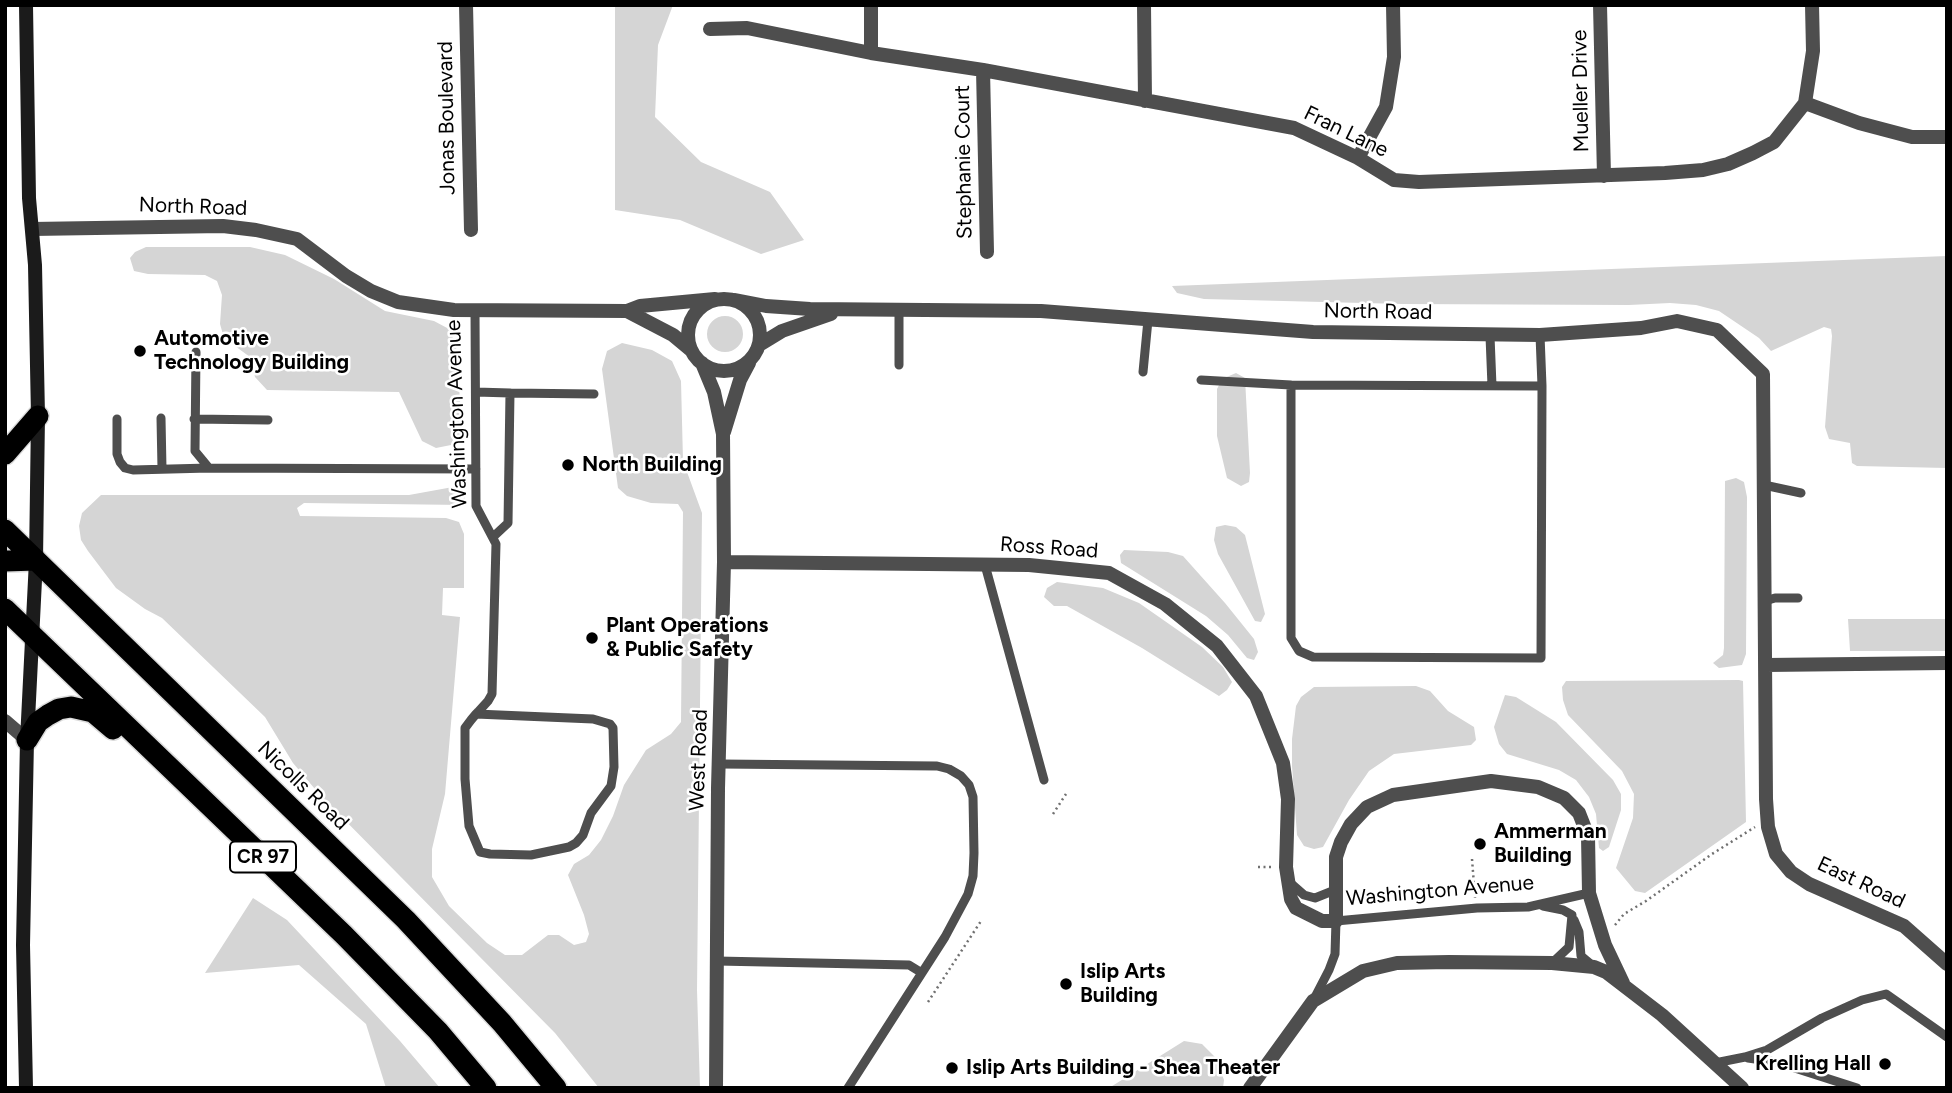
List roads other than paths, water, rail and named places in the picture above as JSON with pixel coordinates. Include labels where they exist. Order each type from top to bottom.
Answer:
[{"type":"highway","points":[[5,453],[38,416]]},
{"type":"highway","name":"Nicolls Road","points":[[5,530],[406,920],[502,1023],[556,1088]]},
{"type":"highway","points":[[5,561],[36,560]]},
{"type":"highway","name":"CR 97","points":[[5,609],[397,988],[486,1088]]},
{"type":"highway","points":[[27,740],[38,722],[59,709],[83,708],[93,712],[239,835]]},
{"type":"street","points":[[26,5],[38,416],[23,945],[26,1088]]},
{"type":"street","name":"Jonas Boulevard","points":[[466,5],[471,230]]},
{"type":"street","points":[[871,5],[871,53]]},
{"type":"street","points":[[1144,5],[1144,101]]},
{"type":"street","points":[[1359,158],[1386,107],[1394,57],[1393,5]]},
{"type":"street","name":"Mueller Drive","points":[[1600,5],[1604,176]]},
{"type":"street","name":"Fran Lane","points":[[710,29],[747,28],[871,53],[983,70],[1294,128],[1359,158],[1394,180],[1419,182],[1690,171],[1728,164],[1774,142],[1805,103],[1814,51],[1812,5]]},
{"type":"street","name":"Stephanie Court","points":[[983,70],[987,253]]},
{"type":"street","points":[[1805,103],[1858,123],[1912,136],[1947,137]]},
{"type":"street","name":"North Road","points":[[32,229],[223,226],[256,230],[297,239],[346,276],[371,291],[398,302],[444,309],[627,311],[640,306],[715,299]]},
{"type":"street","points":[[715,299],[735,300],[746,305],[755,314],[760,326],[759,345],[751,360],[741,368],[716,370],[702,363],[691,350],[688,331],[690,321],[703,304],[715,299]]},
{"type":"street","name":"North Road","points":[[735,300],[785,308],[1041,311],[1313,332],[1540,335],[1641,328],[1678,321],[1717,330],[1763,374],[1765,601]]},
{"type":"street","name":"North Road","points":[[759,345],[796,325],[846,310]]},
{"type":"street","name":"North Road","points":[[627,311],[673,335],[691,350]]},
{"type":"street","name":"West Road","points":[[723,434],[740,380],[751,360]]},
{"type":"street","name":"West Road","points":[[702,363],[714,392],[723,434],[724,562],[716,1088]]},
{"type":"street","name":"Ross Road","points":[[724,562],[1029,565],[1109,573],[1166,604],[1217,646],[1256,696],[1283,763],[1288,799],[1287,880],[1291,899],[1296,908],[1310,917],[1322,921],[1336,921]]},
{"type":"street","points":[[1765,601],[1766,665],[1947,663]]},
{"type":"street","name":"East Road","points":[[1766,665],[1768,827],[1776,854],[1791,872],[1809,884],[1903,926],[1947,964]]},
{"type":"street","points":[[5,721],[27,740]]},
{"type":"street","name":"Washington Avenue","points":[[1336,921],[1336,857],[1351,824],[1367,807],[1393,795],[1491,781],[1524,784],[1564,798],[1578,814],[1588,836],[1589,892],[1605,945],[1623,983]]},
{"type":"street","name":"Washington Avenue","points":[[1250,1088],[1313,1001],[1363,971],[1397,964],[1552,963],[1594,967],[1623,983],[1742,1088]]},
{"type":"lane","name":"Washington Avenue","points":[[475,310],[476,506],[496,544],[492,694],[476,714],[465,728],[469,825],[480,852],[508,856],[569,847],[583,835],[591,813],[611,786],[614,767],[613,728],[602,720],[476,714]]},
{"type":"lane","points":[[899,310],[899,365]]},
{"type":"lane","points":[[1143,372],[1148,320]]},
{"type":"lane","points":[[1291,385],[1293,645],[1313,657],[1541,658],[1540,335]]},
{"type":"lane","points":[[1490,336],[1492,386]]},
{"type":"lane","points":[[195,352],[195,451],[209,468]]},
{"type":"lane","points":[[1201,380],[1291,385],[1542,386]]},
{"type":"lane","points":[[476,392],[594,394]]},
{"type":"lane","points":[[494,537],[508,523],[510,393]]},
{"type":"lane","points":[[160,418],[162,469]]},
{"type":"lane","points":[[117,419],[117,454],[125,468],[476,469]]},
{"type":"lane","points":[[194,419],[268,420]]},
{"type":"lane","points":[[1765,485],[1801,493]]},
{"type":"lane","points":[[985,565],[1044,780]]},
{"type":"lane","points":[[1765,601],[1798,598]]},
{"type":"lane","points":[[720,764],[937,766],[961,776],[969,785],[973,797],[973,876],[962,908],[848,1088]]},
{"type":"lane","points":[[1287,880],[1304,895],[1315,898],[1335,890]]},
{"type":"lane","name":"Washington Avenue","points":[[1313,1001],[1335,954],[1336,921],[1538,905],[1589,892]]},
{"type":"lane","points":[[1538,905],[1563,910],[1572,915],[1579,932],[1581,956],[1594,967]]},
{"type":"lane","points":[[1552,963],[1569,947],[1572,915]]},
{"type":"lane","points":[[717,961],[909,965],[922,973]]},
{"type":"lane","points":[[1715,1063],[1767,1050],[1822,1018],[1862,1000],[1886,994],[1947,1037]]},
{"type":"lane","points":[[1745,1057],[1776,1062],[1857,1088]]},
{"type":"place","name":"Automotive Technology Building","points":[[140,351]]},
{"type":"place","name":"North Building","points":[[568,465]]},
{"type":"place","name":"Plant Operations & Public Safety","points":[[592,638]]},
{"type":"place","name":"Ammerman Building","points":[[1480,844]]},
{"type":"place","name":"Islip Arts Building","points":[[1066,984]]},
{"type":"place","name":"Krelling Hall","points":[[1885,1064]]},
{"type":"place","name":"Islip Arts Building - Shea Theater","points":[[952,1068]]}]
